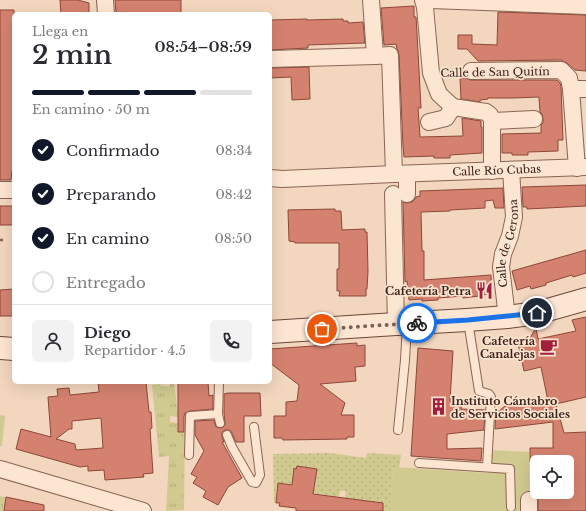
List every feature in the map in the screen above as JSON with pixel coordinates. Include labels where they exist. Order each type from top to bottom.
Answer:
[{"type":"street","points":[[105,0],[106,12]]},
{"type":"street","points":[[371,0],[376,56]]},
{"type":"street","points":[[423,0],[425,7],[431,74],[439,94],[453,107],[486,112],[490,115],[492,121],[492,171]]},
{"type":"street","points":[[431,0],[586,6]]},
{"type":"street","points":[[272,59],[390,55],[400,174],[402,323]]},
{"type":"street","name":"Calle de San Quitín","points":[[471,71],[561,70],[578,89],[581,168]]},
{"type":"street","points":[[429,122],[446,118],[453,107]]},
{"type":"street","points":[[492,121],[534,119]]},
{"type":"street","name":"Calle Río Cubas","points":[[272,178],[581,168]]},
{"type":"street","name":"Calle de Gerona","points":[[507,317],[501,267],[503,254],[510,236],[514,217],[512,170]]},
{"type":"street","points":[[0,190],[12,190]]},
{"type":"street","points":[[272,332],[507,317],[537,313],[586,299]]},
{"type":"street","points":[[0,348],[12,349]]},
{"type":"street","points":[[0,470],[143,511]]},
{"type":"lane","points":[[468,320],[479,391],[490,394],[491,397],[487,467]]},
{"type":"lane","points":[[398,430],[405,360],[402,323]]},
{"type":"lane","points":[[189,455],[190,416],[219,419],[219,384]]},
{"type":"lane","points":[[227,435],[232,447],[252,482],[256,482],[260,475],[254,427]]},
{"type":"lane","points":[[420,464],[510,469],[511,507]]},
{"type":"green space","points":[[160,384],[161,386],[170,386],[170,384],[174,384],[178,417],[170,416],[170,422],[178,423],[178,432],[185,432],[184,510],[166,511],[169,456],[159,457],[152,385]]},
{"type":"green space","points":[[0,415],[5,416],[2,446],[0,446]]},
{"type":"green space","points":[[490,450],[529,452],[530,496],[524,511],[390,511],[393,467],[488,473]]},
{"type":"green space","points":[[330,453],[366,458],[367,453],[401,455],[399,468],[393,468],[390,511],[359,511],[361,500],[345,498],[346,491],[340,491],[339,497],[311,493],[314,488],[316,469],[297,466],[296,469],[294,469],[294,485],[278,483],[276,503],[274,503],[273,454]]},
{"type":"green space","points":[[0,496],[6,497],[4,511],[0,511]]},
{"type":"building","points":[[60,0],[78,0],[89,3],[89,12],[61,12]]},
{"type":"building","points":[[115,0],[181,0],[181,12],[116,12]]},
{"type":"building","points":[[414,6],[414,17],[416,17],[421,108],[418,108],[420,137],[463,136],[462,118],[481,121],[482,153],[450,155],[450,158],[434,158],[434,156],[404,157],[399,55],[396,44],[384,45],[381,8]]},
{"type":"building","points":[[0,10],[14,10],[14,12],[12,12],[12,170],[11,180],[0,180]]},
{"type":"building","points":[[498,12],[586,15],[586,71],[575,70],[561,60],[478,61],[467,49],[458,49],[458,35],[472,35],[472,44],[497,45]]},
{"type":"building","points":[[343,19],[343,21],[348,21],[348,23],[363,22],[365,43],[308,45],[308,48],[272,50],[272,20]]},
{"type":"building","points":[[309,67],[310,99],[292,100],[291,77],[272,78],[272,68]]},
{"type":"building","points":[[465,78],[471,80],[557,80],[561,86],[563,140],[558,140],[558,151],[528,152],[528,155],[512,155],[512,153],[502,153],[502,134],[541,133],[543,119],[540,112],[539,97],[488,98],[480,100],[480,102],[461,99],[460,79]]},
{"type":"building","points":[[586,185],[586,206],[527,209],[527,207],[523,207],[522,187]]},
{"type":"building","points":[[503,188],[504,208],[495,208],[493,200],[485,201],[485,208],[421,212],[422,251],[424,251],[424,280],[491,275],[492,294],[463,298],[463,296],[438,298],[438,300],[409,300],[407,281],[405,282],[403,202],[412,202],[416,197],[420,196],[420,191]]},
{"type":"building","points":[[0,206],[12,206],[12,225],[0,225]]},
{"type":"building","points":[[335,209],[335,211],[341,211],[342,230],[365,229],[365,232],[367,232],[368,271],[366,296],[339,296],[340,291],[337,291],[337,269],[339,269],[339,243],[295,243],[289,241],[288,210]]},
{"type":"building","points":[[586,250],[586,273],[573,277],[572,275],[531,289],[530,286],[517,290],[512,271]]},
{"type":"building","points":[[12,289],[12,316],[0,316],[0,290]]},
{"type":"building","points":[[586,317],[586,397],[556,404],[564,433],[586,432],[586,511],[538,511],[538,499],[574,499],[574,455],[530,455],[530,448],[553,448],[553,422],[495,429],[496,411],[499,411],[505,406],[548,401],[541,367],[524,371],[518,343],[528,341],[536,328],[538,339],[576,331],[572,320]]},
{"type":"building","points":[[357,343],[357,346],[365,345],[365,366],[355,367],[356,381],[320,384],[345,403],[341,415],[354,415],[354,437],[347,437],[347,439],[283,440],[282,438],[274,438],[274,416],[286,416],[286,402],[297,401],[299,385],[272,365],[272,349]]},
{"type":"building","name":"Instituto Cántabro de Servicios Sociales","points":[[418,348],[453,351],[450,401],[462,402],[461,409],[485,410],[484,430],[447,434],[447,449],[482,448],[481,461],[411,456]]},
{"type":"building","points":[[98,384],[146,384],[149,412],[151,412],[152,428],[150,429],[153,473],[143,474],[144,477],[105,480],[104,470],[88,471],[88,466],[80,467],[16,449],[21,429],[51,437],[48,397],[58,396],[57,389],[69,388],[70,395],[99,392]],"holes":[[[101,418],[103,448],[76,450],[75,444],[56,439],[69,429],[72,429],[72,421]]]},
{"type":"building","points":[[178,384],[208,384],[209,396],[213,395],[213,409],[190,411],[185,413],[184,432],[178,432]]},
{"type":"building","points":[[260,393],[261,416],[244,416],[244,442],[236,442],[230,430],[225,430],[222,432],[224,442],[222,442],[242,478],[228,487],[218,505],[203,497],[206,491],[193,483],[197,477],[191,474],[204,451],[195,435],[195,421],[214,420],[216,427],[223,427],[225,425],[224,394]]},
{"type":"building","points":[[297,466],[317,469],[313,494],[383,503],[383,511],[296,511],[296,508],[279,506],[280,503],[276,503],[278,483],[292,485],[294,468],[296,469]]},
{"type":"building","points":[[6,497],[44,505],[44,511],[4,511]]},
{"type":"way so far","points":[[322,329],[417,323]]},
{"type":"place","name":"Cafetería Petra","points":[[484,291]]},
{"type":"place","name":"Cafetería Canalejas","points":[[548,347]]},
{"type":"place","name":"Instituto Cántabro de Servicios Sociales","points":[[438,407]]},
{"type":"route","points":[[417,323],[507,317],[537,313]]}]
